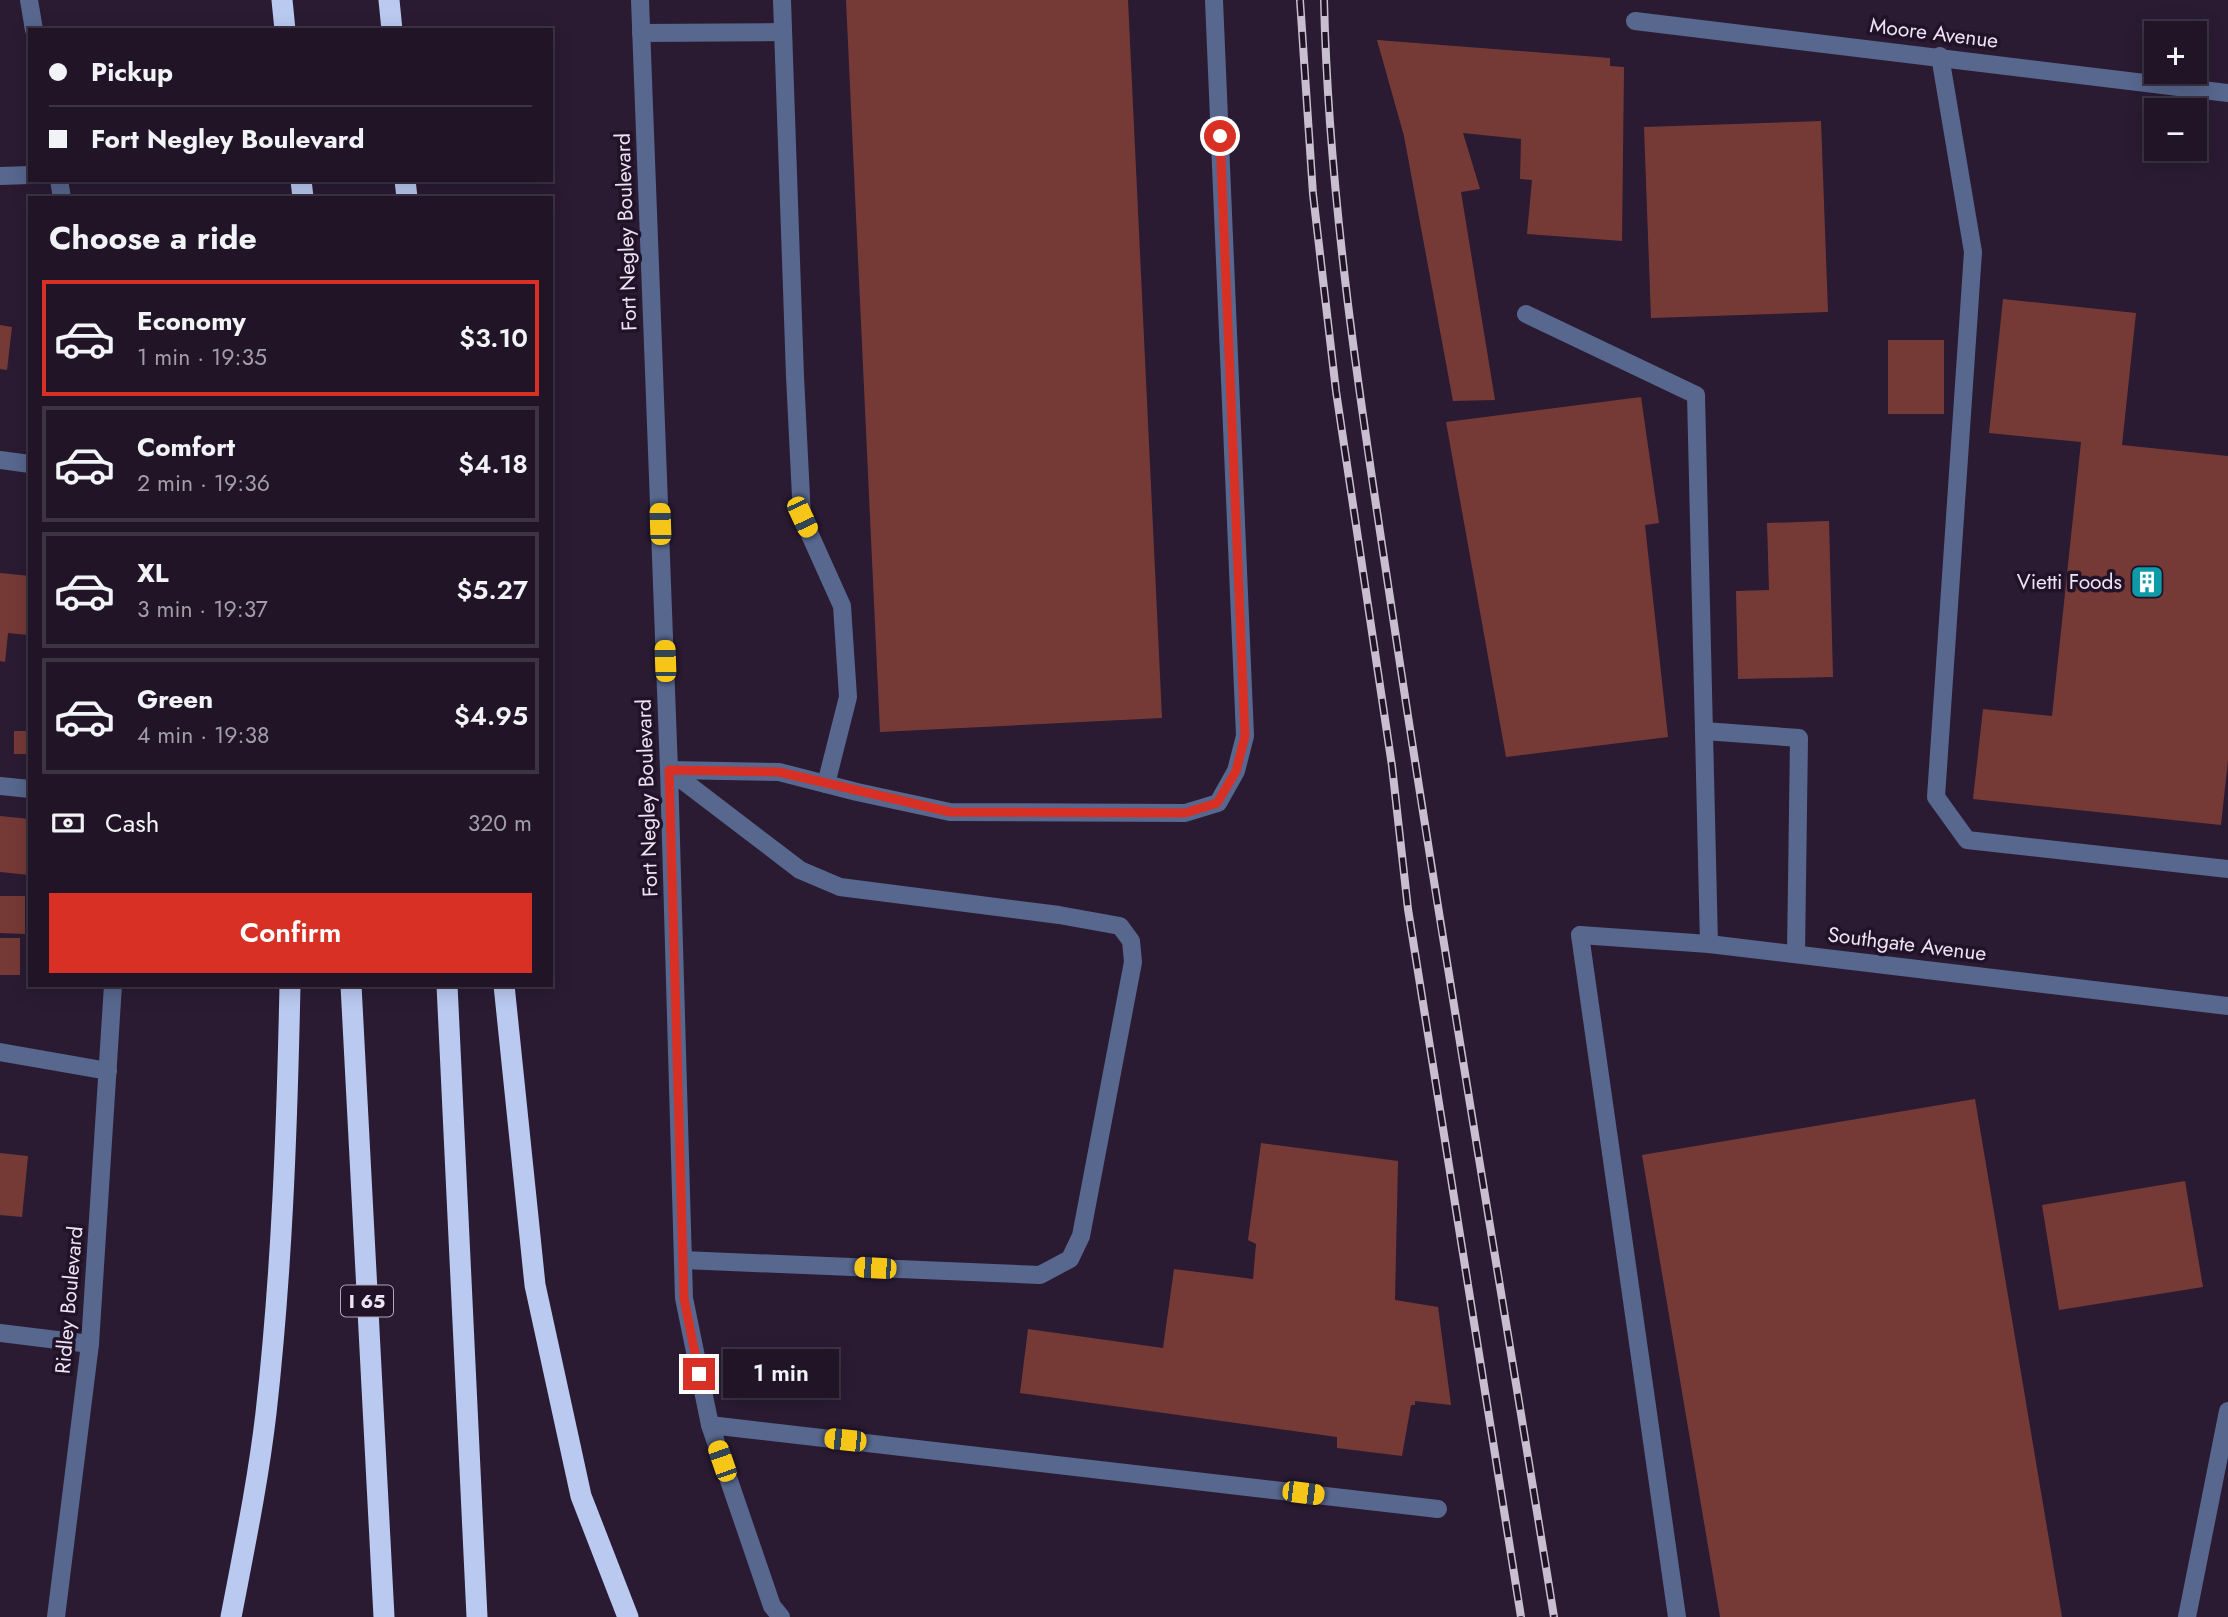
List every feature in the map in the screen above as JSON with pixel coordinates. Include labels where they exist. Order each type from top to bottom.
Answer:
[{"type":"highway","points":[[282,0],[285,28]]},
{"type":"highway","points":[[389,0],[392,28]]},
{"type":"highway","points":[[231,1617],[266,1414],[282,1242],[290,987]]},
{"type":"highway","name":"I 65","points":[[351,987],[384,1617]]},
{"type":"highway","points":[[447,987],[477,1617]]},
{"type":"highway","points":[[505,987],[536,1285],[581,1496],[628,1617]]},
{"type":"street","points":[[29,0],[34,28]]},
{"type":"street","name":"Fort Negley Boulevard","points":[[640,0],[669,770],[684,1298],[710,1425],[772,1606],[780,1617]]},
{"type":"street","points":[[782,0],[794,376],[802,517],[842,606],[848,697],[825,784]]},
{"type":"street","points":[[669,770],[779,772],[950,812],[1185,813],[1217,803],[1236,771],[1245,736],[1214,0]]},
{"type":"street","name":"Moore Avenue","points":[[1635,21],[2228,93]]},
{"type":"street","points":[[641,33],[783,32]]},
{"type":"street","points":[[1940,56],[1973,253],[1936,797],[1967,840],[2228,869]]},
{"type":"street","points":[[0,176],[28,175]]},
{"type":"street","points":[[1527,314],[1696,395],[1709,944]]},
{"type":"street","points":[[0,460],[28,464]]},
{"type":"street","points":[[1704,731],[1799,738],[1796,954]]},
{"type":"street","points":[[669,770],[800,870],[830,883],[840,887],[1059,915],[1120,926],[1131,941],[1133,962],[1082,1236],[1070,1259],[1040,1275],[682,1260]]},
{"type":"street","points":[[0,786],[28,789]]},
{"type":"street","name":"Southgate Avenue","points":[[1676,1617],[1580,935],[1709,944],[2228,1006]]},
{"type":"street","name":"Ridley Boulevard","points":[[56,1617],[90,1344],[113,987]]},
{"type":"street","points":[[0,1052],[108,1071]]},
{"type":"street","points":[[0,1333],[90,1344]]},
{"type":"street","points":[[2187,1617],[2228,1411]]},
{"type":"street","points":[[710,1425],[1438,1508]]},
{"type":"building","points":[[846,0],[1128,0],[1162,718],[880,732]]},
{"type":"building","points":[[1377,40],[1610,58],[1610,66],[1624,67],[1622,241],[1527,234],[1532,180],[1520,179],[1521,139],[1463,133],[1480,189],[1461,192],[1495,400],[1453,401],[1404,136]]},
{"type":"building","points":[[1821,121],[1828,312],[1651,318],[1644,127]]},
{"type":"building","name":"Vietti Foods","points":[[2003,299],[2136,313],[2122,445],[2228,456],[2228,760],[2221,825],[1973,799],[1983,709],[2052,716],[2081,442],[1989,433]]},
{"type":"building","points":[[0,325],[12,327],[7,370],[0,369]]},
{"type":"building","points":[[1888,340],[1944,340],[1944,414],[1888,414]]},
{"type":"building","points":[[1641,397],[1659,523],[1645,525],[1668,737],[1506,757],[1446,422]]},
{"type":"building","points":[[1829,521],[1833,677],[1738,679],[1736,591],[1769,590],[1767,523]]},
{"type":"building","points":[[0,573],[28,576],[28,635],[8,633],[5,662],[0,661]]},
{"type":"building","points":[[14,731],[28,731],[28,754],[14,754]]},
{"type":"building","points":[[0,816],[28,819],[28,875],[0,872]]},
{"type":"building","points":[[0,896],[25,896],[25,934],[0,933]]},
{"type":"building","points":[[0,938],[20,938],[20,975],[0,975]]},
{"type":"building","points":[[1975,1099],[2062,1617],[1720,1617],[1642,1155]]},
{"type":"building","points":[[1261,1143],[1398,1161],[1395,1300],[1438,1307],[1451,1405],[1415,1401],[1415,1405],[1411,1405],[1402,1456],[1337,1448],[1337,1437],[1020,1393],[1028,1329],[1163,1348],[1174,1269],[1253,1279],[1256,1244],[1248,1240]]},
{"type":"building","points":[[0,1153],[28,1156],[22,1217],[0,1215]]},
{"type":"building","points":[[2185,1181],[2203,1287],[2059,1310],[2042,1205]]},
{"type":"railway","points":[[1300,0],[1313,194],[1336,391],[1392,766],[1408,909],[1521,1617]]},
{"type":"railway","points":[[1324,0],[1333,162],[1361,404],[1435,888],[1554,1617]]},
{"type":"place","name":"Vietti Foods","points":[[2147,582]]},
{"type":"route","points":[[699,1374],[684,1298],[669,770],[779,772],[950,812],[1185,813],[1217,803],[1236,771],[1245,736],[1220,136]]}]
